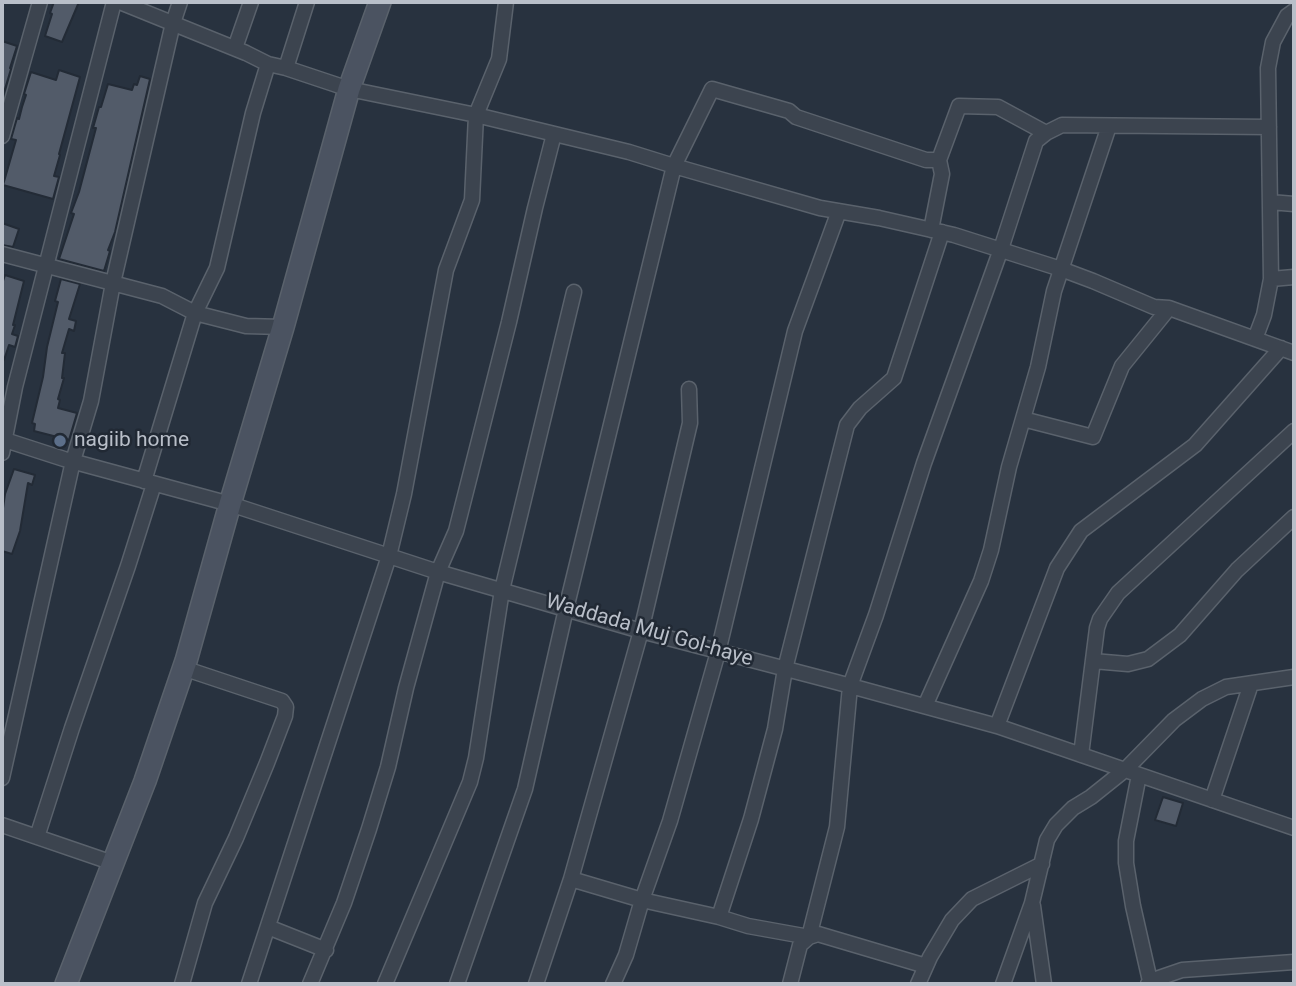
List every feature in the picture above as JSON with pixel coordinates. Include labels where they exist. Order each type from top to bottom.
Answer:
[{"type":"main road","points":[[66,984],[145,781],[183,668],[283,327],[349,89],[380,2]]},
{"type":"street","points":[[2,136],[40,2]]},
{"type":"street","points":[[3,444],[46,266],[117,2],[235,48],[268,64],[349,89],[476,115],[629,152],[820,208],[937,231],[1061,269],[1154,307],[1169,308],[1288,350],[1195,444],[1081,531],[1057,568],[997,726]]},
{"type":"street","points":[[2,778],[73,461],[91,401],[113,283],[180,2]]},
{"type":"street","points":[[235,48],[251,2]]},
{"type":"street","points":[[285,68],[307,2]]},
{"type":"street","points":[[249,984],[389,556],[404,494],[446,270],[472,200],[476,115],[499,59],[506,2]]},
{"type":"street","points":[[1255,339],[1264,315],[1270,279],[1268,68],[1272,42],[1294,9],[1283,2]]},
{"type":"street","points":[[37,837],[128,566],[195,313],[216,268],[253,113],[268,64]]},
{"type":"street","points":[[457,984],[525,789],[674,166],[712,89],[789,111],[796,117],[926,159],[939,160]]},
{"type":"street","points":[[719,917],[751,819],[775,729],[785,669],[847,425],[860,408],[894,378],[937,231],[943,174],[939,160],[959,106],[998,107],[1046,133]]},
{"type":"street","points":[[790,984],[800,945],[809,936],[837,827],[850,686],[876,615],[923,463],[1001,249],[1036,141],[1062,125],[1269,127]]},
{"type":"street","points":[[925,706],[981,581],[991,550],[1009,467],[1038,367],[1054,291],[1109,126]]},
{"type":"street","points":[[310,984],[344,904],[369,829],[438,572],[456,531],[554,134]]},
{"type":"street","points":[[1270,202],[1294,204]]},
{"type":"street","points":[[613,984],[626,955],[670,821],[718,652],[795,331],[839,211]]},
{"type":"street","points":[[2,254],[162,296],[195,313],[246,327],[283,327]]},
{"type":"street","points":[[1270,279],[1294,277]]},
{"type":"street","points":[[384,984],[470,782],[502,590],[574,292]]},
{"type":"street","points":[[1023,419],[1093,437],[1122,366],[1169,308]]},
{"type":"street","points":[[536,984],[570,879],[641,631],[690,423],[688,389]]},
{"type":"street","points":[[1081,755],[1100,619],[1118,593],[1294,431]]},
{"type":"street","name":"Waddada Muj Gol-haye","points":[[3,444],[230,504],[438,572],[641,631],[997,726],[1294,828]]},
{"type":"street","points":[[1093,661],[1128,664],[1148,659],[1180,635],[1237,570],[1294,517]]},
{"type":"street","points":[[182,984],[205,903],[267,763],[286,707],[282,701],[183,668]]},
{"type":"street","points":[[1003,984],[1032,903],[1047,840],[1056,824],[1073,808],[1132,772],[1174,720],[1202,699],[1226,687],[1294,677]]},
{"type":"street","points":[[1212,800],[1251,684]]},
{"type":"street","points":[[1132,772],[1126,863],[1149,983],[1182,970],[1294,962]]},
{"type":"street","points":[[2,825],[113,863]]},
{"type":"street","points":[[918,984],[952,920],[972,899],[1042,864]]},
{"type":"street","points":[[570,879],[748,926],[809,936],[818,934],[926,966]]},
{"type":"street","points":[[1032,903],[1044,984]]},
{"type":"street","points":[[268,927],[326,950]]},
{"type":"building","points":[[54,2],[79,2],[62,42],[45,36]]},
{"type":"building","points":[[2,41],[17,46],[2,99]]},
{"type":"building","points":[[59,70],[80,77],[54,176],[59,177],[53,199],[3,185],[16,140],[11,139],[31,72],[56,80]]},
{"type":"building","points":[[140,76],[150,79],[104,271],[59,259],[74,214],[71,213],[96,128],[93,128],[108,84],[132,90]]},
{"type":"building","points":[[2,223],[19,229],[13,247],[2,245]]},
{"type":"building","points":[[5,275],[24,281],[13,325],[12,334],[18,336],[15,347],[9,345],[2,360],[2,284]]},
{"type":"building","points":[[61,279],[80,284],[69,319],[76,321],[74,331],[69,329],[62,353],[65,353],[64,378],[58,399],[58,408],[77,413],[69,440],[34,431],[35,424],[32,423]]},
{"type":"building","points":[[14,469],[35,475],[32,485],[28,483],[20,531],[12,554],[2,551],[2,515],[5,494]]},
{"type":"building","points":[[1163,797],[1183,803],[1176,826],[1155,820]]},
{"type":"place","name":"nagiib home","points":[[60,441]]}]
